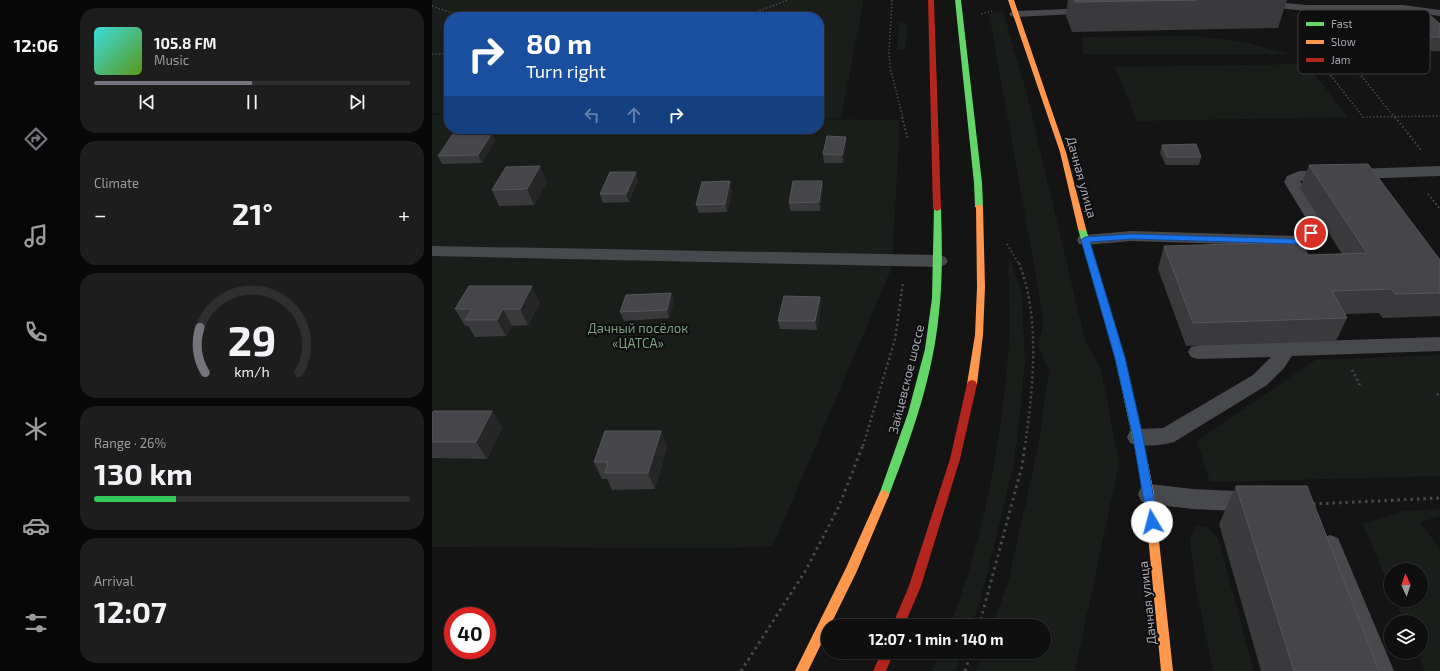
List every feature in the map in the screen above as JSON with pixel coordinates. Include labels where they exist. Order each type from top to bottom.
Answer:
[{"type":"main road","name":"Зайцевское шоссе","points":[[801,671],[852,570],[891,476],[909,426],[930,347],[939,261],[936,88],[931,0]]},
{"type":"main road","points":[[901,619],[915,586],[955,459],[972,386],[979,335],[982,287],[978,183],[958,0]]},
{"type":"main road","name":"Дачная улица","points":[[1011,0],[1063,152],[1085,240],[1120,358],[1149,494],[1167,671]]},
{"type":"main road","points":[[879,671],[885,659]]},
{"type":"lane","points":[[1247,4],[1307,8],[1377,4],[1418,10]]},
{"type":"lane","points":[[1015,14],[1101,10]]},
{"type":"lane","points":[[1430,12],[1440,13]]},
{"type":"lane","points":[[1085,240],[1132,236],[1299,241],[1304,239],[1314,230],[1315,220],[1292,182],[1292,179],[1299,176],[1440,171]]},
{"type":"lane","points":[[432,251],[939,261]]},
{"type":"lane","points":[[1198,352],[1440,344]]},
{"type":"lane","points":[[1138,437],[1166,436],[1191,422],[1260,380],[1277,363],[1287,349]]},
{"type":"lane","points":[[1149,494],[1192,499],[1274,502]]},
{"type":"lane","points":[[1312,504],[1381,671]]},
{"type":"path","points":[[757,12],[788,0]]},
{"type":"path","points":[[892,0],[889,52],[890,67],[910,145]]},
{"type":"path","points":[[432,6],[449,12]]},
{"type":"path","points":[[432,54],[444,54]]},
{"type":"path","points":[[1330,74],[1363,117],[1440,116]]},
{"type":"path","points":[[1359,74],[1410,137]]},
{"type":"path","points":[[981,619],[1022,466],[1030,410],[1033,361],[1028,291],[1019,264],[1004,239]]},
{"type":"path","points":[[741,671],[806,570],[845,492],[865,442],[895,339],[906,260]]},
{"type":"path","points":[[1437,395],[1440,391]]},
{"type":"path","points":[[1312,504],[1440,498]]},
{"type":"path","points":[[964,671],[968,659]]},
{"type":"green space","points":[[432,0],[864,0],[841,118],[824,118],[824,12],[444,12],[444,114],[432,114]]},
{"type":"green space","points":[[1003,11],[1026,91],[1085,340],[1101,369],[1119,463],[1075,671],[976,671],[980,659],[1051,659],[1051,619],[995,619],[1008,583],[1038,447],[1049,371],[1038,345],[1044,321],[989,14]]},
{"type":"green space","points":[[899,22],[908,25],[905,50],[897,50]]},
{"type":"green space","points":[[1194,36],[1243,42],[1290,54],[1083,54],[1082,37]]},
{"type":"green space","points":[[1298,64],[1298,74],[1315,74],[1348,117],[1137,121],[1115,67]]},
{"type":"green space","name":"Дачный посёлок «ЦАТСА»","points":[[432,115],[444,115],[444,134],[824,134],[824,119],[900,120],[892,267],[773,546],[727,548],[432,547]]},
{"type":"green space","points":[[1009,256],[1022,294],[1025,362],[1014,463],[981,599],[974,619],[952,619],[973,558],[990,486],[1002,413],[1009,341]]},
{"type":"green space","points":[[1440,355],[1440,476],[1210,482],[1197,441],[1315,360]]},
{"type":"green space","points":[[1440,509],[1440,516],[1420,522],[1440,549],[1440,671],[1425,671],[1420,659],[1428,659],[1428,615],[1401,615],[1398,607],[1428,607],[1428,563],[1384,563],[1384,574],[1363,524],[1404,511]]},
{"type":"green space","points":[[1196,525],[1207,527],[1218,538],[1254,671],[1213,671],[1195,583],[1190,539]]},
{"type":"green space","points":[[937,659],[960,659],[956,671],[932,671]]},
{"type":"building","points":[[1074,0],[1197,0],[1075,2]]},
{"type":"building","points":[[1430,15],[1440,24],[1440,37],[1430,37]]},
{"type":"building","points":[[453,134],[491,134],[478,155],[438,156]]},
{"type":"building","points":[[827,136],[846,137],[842,155],[823,154]]},
{"type":"building","points":[[1196,144],[1201,157],[1167,157],[1162,145]]},
{"type":"building","points":[[1368,164],[1440,260],[1440,293],[1395,294],[1392,289],[1332,291],[1347,318],[1193,323],[1164,246],[1301,242],[1308,255],[1367,253],[1309,165]]},
{"type":"building","points":[[540,166],[527,189],[492,190],[506,167]]},
{"type":"building","points":[[610,172],[636,172],[626,194],[600,194]]},
{"type":"building","points":[[730,181],[725,204],[696,205],[702,182]]},
{"type":"building","points":[[793,181],[822,181],[819,202],[789,203]]},
{"type":"building","points":[[469,286],[532,286],[520,309],[503,309],[497,320],[465,320],[472,309],[455,309]]},
{"type":"building","points":[[671,293],[667,310],[620,312],[626,295]]},
{"type":"building","points":[[784,296],[820,297],[815,321],[778,321]]},
{"type":"building","points":[[434,411],[492,411],[476,442],[432,442],[432,413]]},
{"type":"building","points":[[605,431],[661,431],[648,473],[605,473],[608,462],[594,462]]},
{"type":"building","points":[[1236,486],[1307,486],[1379,671],[1294,671]]},
{"type":"traffic: fast","points":[[958,0],[978,183],[979,207]]},
{"type":"traffic: fast","points":[[884,495],[920,392],[933,328],[938,254],[937,209]]},
{"type":"traffic: fast","points":[[1082,229],[1120,358],[1144,468]]},
{"type":"traffic: slow","points":[[1011,0],[1063,152],[1082,229]]},
{"type":"traffic: slow","points":[[972,384],[979,335],[981,287],[979,207]]},
{"type":"traffic: slow","points":[[1144,468],[1149,494],[1167,671]]},
{"type":"traffic: slow","points":[[801,671],[851,571],[884,495]]},
{"type":"traffic: jam","points":[[931,0],[937,209]]},
{"type":"traffic: jam","points":[[901,619],[915,586],[955,459],[972,384]]},
{"type":"traffic: jam","points":[[879,671],[885,659]]},
{"type":"route","points":[[1152,522],[1149,494],[1138,437],[1120,358],[1085,240],[1132,236],[1299,241],[1311,233]]}]
